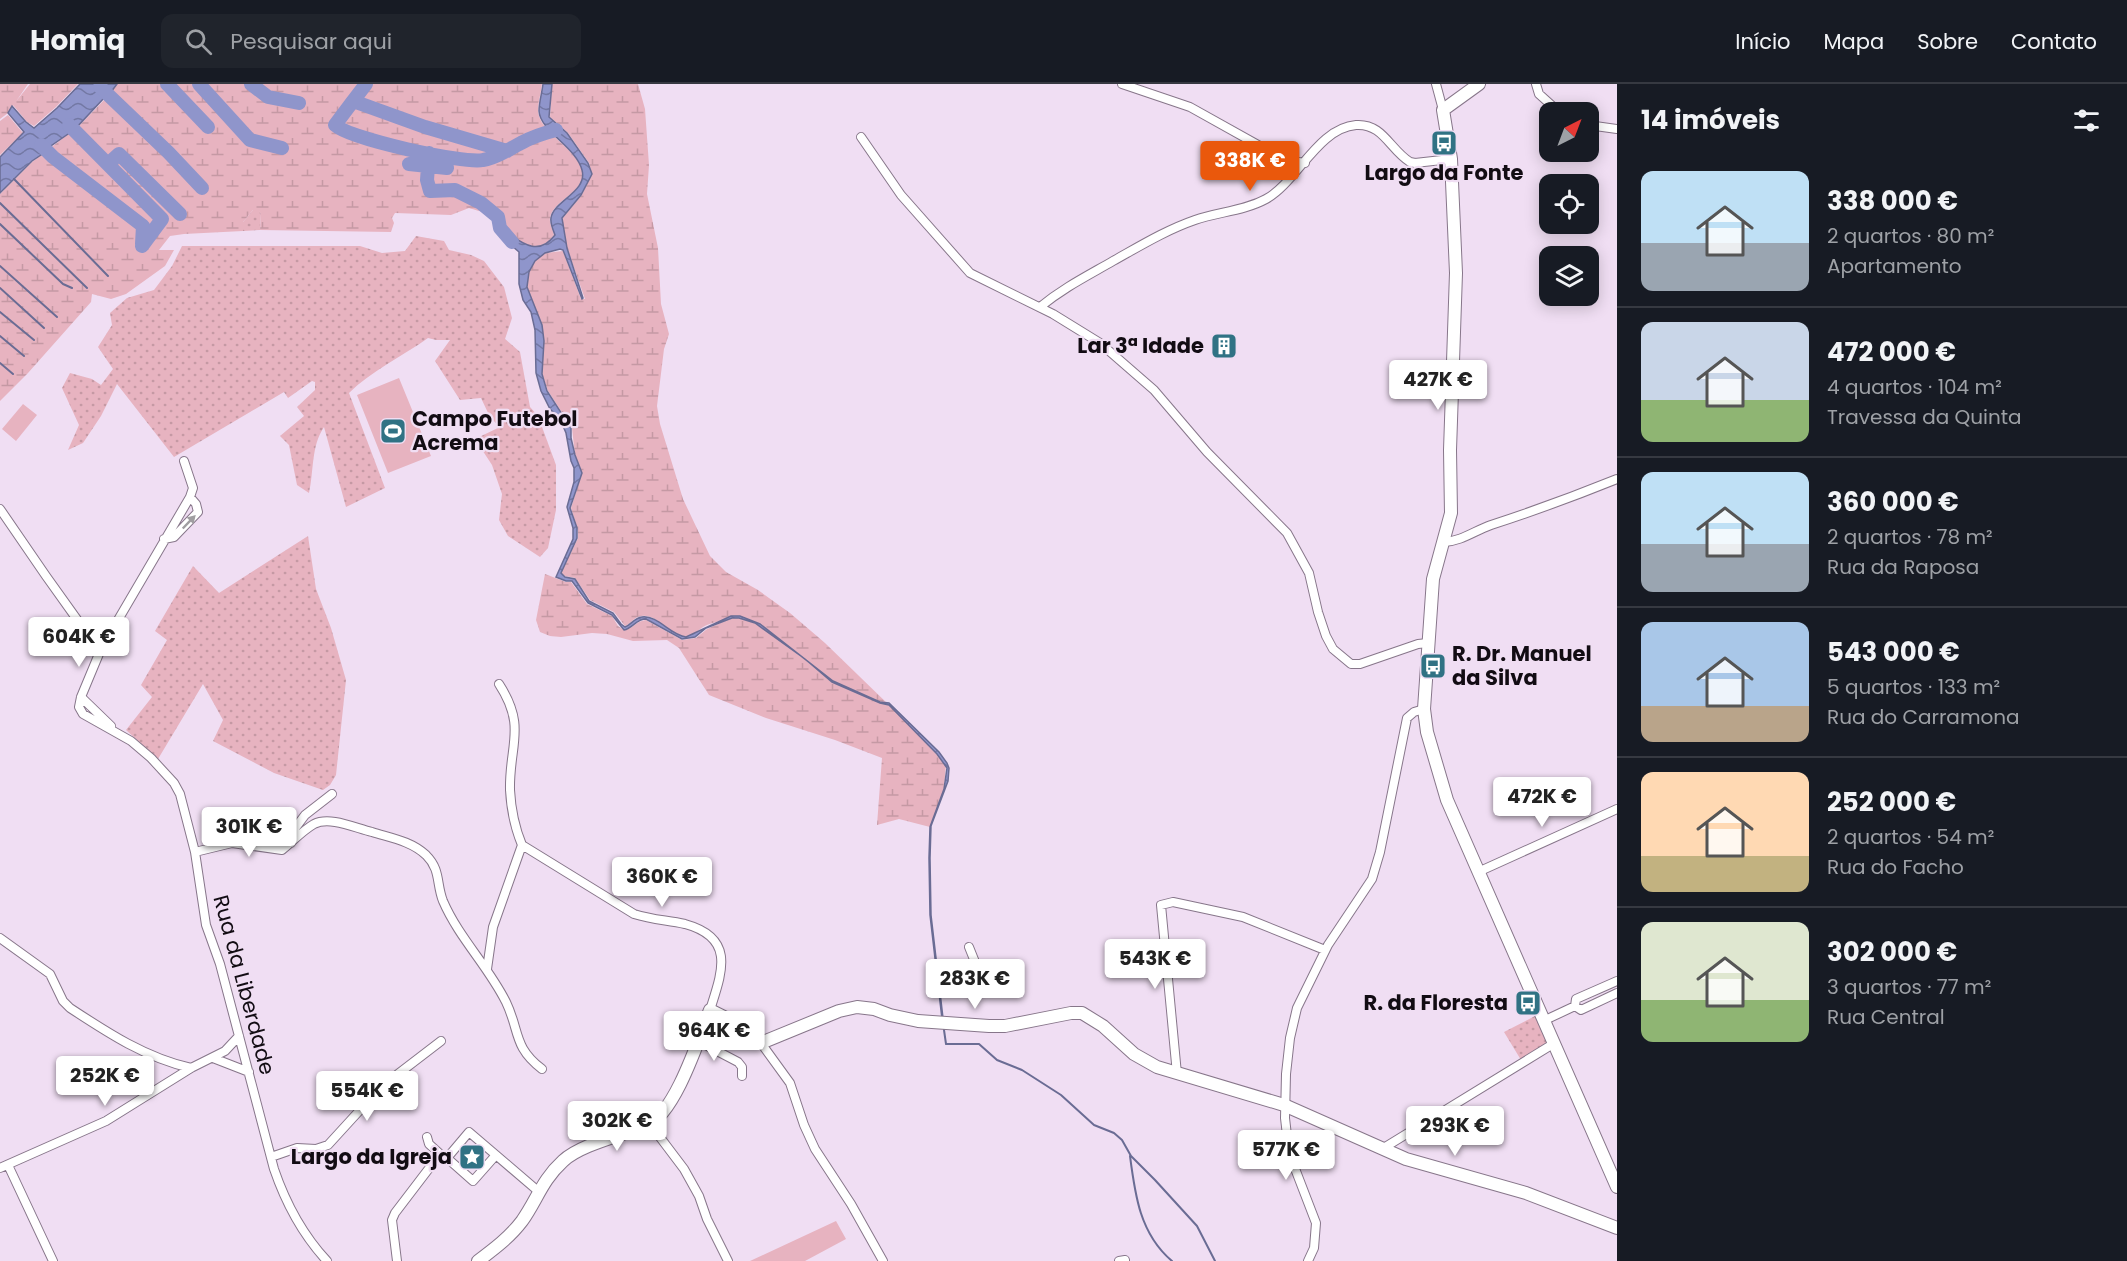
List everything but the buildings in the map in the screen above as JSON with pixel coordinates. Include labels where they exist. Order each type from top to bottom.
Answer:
[{"type":"street","points":[[1122,84],[1190,107],[1285,160],[1305,163]]},
{"type":"street","points":[[1436,84],[1451,159],[1456,273],[1450,450],[1451,513],[1433,579],[1424,709],[1426,732],[1446,800],[1617,1186]]},
{"type":"street","points":[[1443,110],[1479,84]]},
{"type":"street","points":[[1536,84],[1539,94],[1548,102]]},
{"type":"street","points":[[1040,308],[1057,292],[1158,236],[1195,220],[1268,198],[1293,176],[1323,141],[1336,131],[1358,125],[1370,126],[1379,131],[1410,162],[1451,159]]},
{"type":"street","points":[[1599,127],[1617,129]]},
{"type":"street","points":[[861,137],[901,195],[970,273],[1040,308],[1100,343],[1154,390],[1207,452],[1287,533],[1309,573],[1326,636],[1333,649],[1341,657],[1352,664],[1360,664],[1418,644],[1428,643]]},
{"type":"street","points":[[1285,160],[1293,176]]},
{"type":"street","points":[[164,539],[174,537],[198,512],[196,504],[190,497],[193,488],[184,461]]},
{"type":"street","points":[[1444,542],[1459,541],[1488,526],[1556,504],[1617,479]]},
{"type":"street","name":"Rua da Liberdade","points":[[190,497],[100,649],[81,697],[80,711],[131,741],[152,758],[174,783],[180,794],[195,852],[206,925],[220,964],[271,1157],[285,1199],[308,1240],[327,1261]]},
{"type":"street","points":[[0,509],[52,585],[100,649]]},
{"type":"street","points":[[478,1261],[509,1237],[524,1219],[538,1191],[565,1159],[588,1147],[651,1124],[663,1112],[688,1068],[718,986],[722,961],[721,948],[704,931],[684,924],[653,920],[634,914],[522,845],[512,811],[510,789],[516,725],[510,701],[499,684]]},
{"type":"street","points":[[1308,1261],[1314,1248],[1316,1223],[1289,1153],[1284,1104],[1290,1038],[1297,1008],[1326,950],[1372,879],[1380,852],[1407,718],[1414,712],[1424,709]]},
{"type":"street","points":[[291,843],[290,835],[305,815],[332,794]]},
{"type":"street","points":[[1478,872],[1617,809]]},
{"type":"street","points":[[195,852],[232,843],[282,850],[311,826],[320,822],[334,822],[406,842],[425,854],[436,868],[443,899],[507,1004],[518,1041],[529,1059],[542,1069]]},
{"type":"street","points":[[487,969],[493,927],[522,845]]},
{"type":"street","points":[[1177,1074],[1161,905],[1173,902],[1243,917],[1326,950]]},
{"type":"street","points":[[0,938],[50,974],[63,1001],[70,1008],[124,1043],[191,1068]]},
{"type":"street","points":[[969,947],[975,962]]},
{"type":"street","points":[[1575,1006],[1576,999],[1617,981]]},
{"type":"street","points":[[1575,1006],[1581,1010],[1617,993]]},
{"type":"street","points":[[1543,1021],[1575,1006]]},
{"type":"street","points":[[761,1043],[839,1011],[857,1007],[874,1009],[918,1021],[989,1026],[1005,1026],[1071,1013],[1082,1013],[1094,1019],[1134,1054],[1150,1064],[1177,1074],[1284,1104],[1406,1160],[1526,1193],[1617,1228]]},
{"type":"street","points":[[710,1010],[738,1024],[761,1043],[790,1083],[815,1149],[851,1204],[883,1261]]},
{"type":"street","points":[[52,1261],[4,1166],[106,1121],[191,1068],[225,1051],[239,1036]]},
{"type":"street","points":[[271,1157],[297,1148],[316,1149],[328,1145],[381,1087],[441,1041]]},
{"type":"street","points":[[698,1041],[738,1062],[742,1067],[742,1076]]},
{"type":"street","points":[[1382,1149],[1553,1044]]},
{"type":"street","points":[[213,1058],[249,1072]]},
{"type":"street","points":[[651,1124],[684,1169],[699,1196],[707,1219],[728,1261]]},
{"type":"street","points":[[397,1261],[392,1220],[395,1213],[444,1156],[470,1132],[538,1191]]},
{"type":"street","points":[[427,1137],[429,1144],[473,1181],[496,1155]]},
{"type":"green space","points":[[0,84],[28,84],[8,113],[0,119]]},
{"type":"green space","points":[[30,84],[78,84],[34,126],[27,122],[13,105]]},
{"type":"green space","points":[[117,84],[542,84],[538,108],[540,119],[578,162],[582,170],[582,178],[575,190],[552,211],[550,220],[554,235],[546,243],[537,246],[519,241],[487,214],[469,208],[451,215],[395,213],[392,218],[394,223],[391,232],[260,230],[261,214],[258,210],[253,210],[243,222],[243,231],[170,236],[159,250],[174,250],[165,266],[126,294],[111,299],[92,294],[91,302],[0,401],[0,194],[44,153],[53,157],[49,149],[71,132],[81,136],[78,127],[106,98],[112,97],[111,92]]},
{"type":"green space","points":[[552,84],[638,84],[645,109],[649,165],[647,194],[658,248],[661,304],[669,334],[664,349],[657,406],[660,424],[683,499],[710,556],[726,572],[758,590],[790,613],[825,643],[946,764],[944,789],[930,827],[899,819],[877,825],[882,758],[766,718],[709,695],[679,648],[667,640],[633,641],[607,634],[592,633],[561,637],[540,632],[536,620],[545,574],[571,582],[587,604],[612,616],[618,626],[624,630],[646,620],[682,640],[696,638],[707,629],[729,619],[703,627],[687,636],[675,633],[647,616],[641,616],[625,626],[614,612],[590,600],[575,578],[561,573],[578,538],[571,508],[582,473],[575,455],[572,428],[548,391],[542,374],[544,341],[542,325],[527,287],[529,272],[535,261],[545,253],[563,251],[581,299],[585,299],[567,248],[562,219],[581,196],[592,174],[589,163],[568,133],[550,117]]},
{"type":"green space","points":[[8,115],[23,133],[0,155],[0,121]]},
{"type":"green space","points":[[253,210],[259,210],[261,214],[260,230],[243,231],[243,222]]},
{"type":"green space","points":[[416,236],[444,241],[449,250],[471,255],[484,261],[504,287],[512,318],[505,339],[520,352],[530,407],[538,416],[556,465],[556,510],[548,548],[540,557],[508,536],[499,520],[502,494],[492,465],[475,439],[500,427],[490,417],[481,398],[460,400],[435,361],[450,340],[428,338],[377,371],[349,393],[385,488],[346,507],[324,427],[315,450],[309,493],[297,485],[289,445],[280,436],[304,416],[297,407],[315,390],[315,382],[312,381],[288,398],[284,392],[174,457],[117,384],[101,416],[83,443],[68,450],[79,425],[62,388],[70,373],[92,379],[101,385],[113,369],[98,347],[112,325],[110,313],[127,298],[154,290],[172,266],[182,246],[360,246],[382,253],[405,251]]},
{"type":"green space","points":[[399,378],[431,456],[388,473],[357,395]]},
{"type":"green space","points":[[23,404],[37,415],[16,441],[2,429]]},
{"type":"green space","points":[[308,536],[316,589],[331,628],[346,680],[336,775],[330,785],[323,790],[274,773],[213,741],[223,720],[203,684],[158,759],[126,730],[152,697],[141,685],[167,640],[155,631],[193,566],[219,593]]},
{"type":"green space","points":[[1535,1016],[1547,1041],[1546,1045],[1521,1060],[1504,1032]]},
{"type":"green space","points":[[836,1221],[846,1239],[805,1261],[750,1261]]},
{"type":"water","points":[[80,84],[117,84],[111,92],[112,97],[105,97],[77,127],[81,136],[71,132],[48,148],[53,157],[44,153],[32,161],[0,193],[0,157],[24,132],[8,113],[12,106],[34,128]]},
{"type":"water","points":[[543,84],[552,84],[549,117],[567,133],[588,163],[592,174],[581,195],[562,218],[567,248],[583,298],[563,250],[560,249],[545,253],[535,261],[529,272],[527,287],[542,325],[544,341],[542,374],[547,391],[571,428],[575,455],[582,473],[570,508],[577,528],[577,538],[561,573],[565,577],[575,579],[589,601],[613,613],[625,627],[639,618],[648,617],[686,637],[731,616],[740,616],[760,624],[803,657],[755,623],[739,618],[732,618],[706,628],[695,637],[682,639],[646,619],[624,630],[612,615],[588,603],[572,581],[556,577],[573,539],[573,528],[567,507],[574,482],[574,468],[566,433],[560,419],[550,409],[541,391],[536,373],[535,330],[531,312],[523,300],[519,284],[519,252],[511,245],[500,228],[528,245],[541,246],[548,242],[555,235],[551,222],[553,212],[575,190],[582,178],[582,170],[573,154],[541,118],[539,108]]},
{"type":"water","points":[[807,661],[833,681],[880,702],[889,703],[939,752],[947,763],[948,781],[931,826],[930,858],[931,915],[943,1018],[980,1020],[942,1019],[930,915],[929,858],[930,827],[944,789],[947,768],[937,754],[889,705],[880,703],[832,682]]},
{"type":"waterway","points":[[167,84],[208,127]]},
{"type":"waterway","points":[[199,84],[250,140],[282,148]]},
{"type":"waterway","points":[[251,84],[268,97],[299,103]]},
{"type":"waterway","points":[[366,84],[353,101],[425,127],[507,151]]},
{"type":"waterway","points":[[100,87],[202,188]]},
{"type":"waterway","points":[[353,101],[335,125],[345,131],[407,149],[454,158],[488,159],[529,139],[556,130]]},
{"type":"waterway","points":[[69,125],[162,219],[142,246]]},
{"type":"waterway","points":[[41,145],[53,157],[143,226],[142,244]]},
{"type":"waterway","points":[[429,153],[427,180],[430,191],[455,190],[481,203],[498,217],[500,228],[512,242]]},
{"type":"waterway","points":[[108,164],[119,154],[180,214]]},
{"type":"waterway","points":[[409,164],[447,168]]},
{"type":"waterway","points":[[14,179],[108,276]]},
{"type":"waterway","points":[[0,203],[87,288]]},
{"type":"waterway","points":[[0,224],[63,284],[72,288]]},
{"type":"waterway","points":[[0,266],[57,317]]},
{"type":"waterway","points":[[0,288],[44,328]]},
{"type":"waterway","points":[[0,312],[34,340]]},
{"type":"waterway","points":[[0,336],[24,356]]},
{"type":"waterway","points":[[0,363],[13,374]]},
{"type":"waterway","points":[[944,1030],[946,1044],[979,1044],[997,1060],[1022,1070],[1061,1095],[1094,1125],[1114,1133],[1122,1140],[1131,1156],[1197,1226],[1215,1261]]},
{"type":"waterway","points":[[1130,1156],[1137,1199],[1146,1226],[1161,1250],[1172,1261]]},
{"type":"place","name":"Largo da Fonte","points":[[1444,143]]},
{"type":"place","name":"Lar 3ª Idade","points":[[1224,346]]},
{"type":"place","name":"Campo Futebol Acrema","points":[[393,431]]},
{"type":"place","name":"R. Dr. Manuel da Silva","points":[[1433,666]]},
{"type":"place","name":"R. da Floresta","points":[[1528,1003]]},
{"type":"place","name":"Largo da Igreja","points":[[472,1157]]}]
